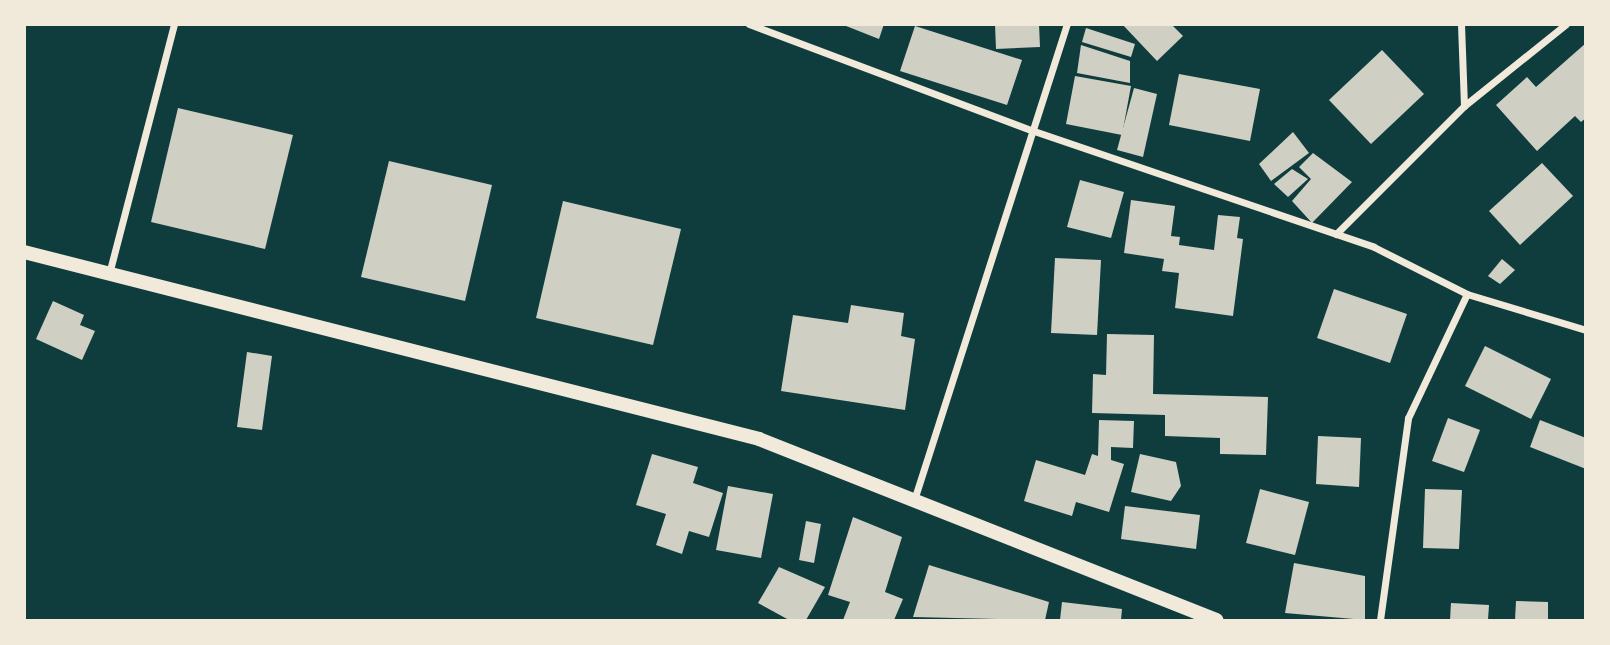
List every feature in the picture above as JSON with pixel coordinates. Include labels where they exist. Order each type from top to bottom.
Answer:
[{"type":"main road","points":[[24,253],[110,270],[632,403],[759,439],[915,497],[1217,621]]},
{"type":"street","points":[[110,270],[174,24]]},
{"type":"street","points":[[749,24],[1031,130],[1336,234],[1467,294],[1586,330]]},
{"type":"street","points":[[915,497],[1067,24]]},
{"type":"street","points":[[1461,24],[1464,106]]},
{"type":"street","points":[[1336,234],[1464,106],[1566,24]]},
{"type":"street","points":[[1380,621],[1408,418],[1467,294]]},
{"type":"building","points":[[841,24],[884,24],[879,39]]},
{"type":"building","points":[[995,24],[1039,24],[1040,47],[996,49]]},
{"type":"building","points":[[1122,24],[1171,24],[1183,36],[1157,61]]},
{"type":"building","points":[[915,26],[1022,60],[1007,105],[900,71]]},
{"type":"building","points":[[1086,28],[1135,44],[1131,57],[1082,42]]},
{"type":"building","points":[[1586,43],[1586,118],[1581,122],[1575,116],[1537,151],[1496,105],[1527,77],[1536,87]]},
{"type":"building","points":[[1081,45],[1130,61],[1130,83],[1077,73]]},
{"type":"building","points":[[1382,50],[1424,94],[1371,144],[1329,100]]},
{"type":"building","points":[[1179,74],[1260,89],[1250,141],[1169,125]]},
{"type":"building","points":[[1075,76],[1131,86],[1122,135],[1066,124]]},
{"type":"building","points":[[1134,88],[1157,94],[1143,157],[1117,150]]},
{"type":"building","points":[[178,108],[293,135],[265,249],[151,222]]},
{"type":"building","points":[[1293,132],[1309,153],[1271,181],[1259,164]]},
{"type":"building","points":[[1313,153],[1352,182],[1312,223],[1292,201],[1311,179],[1299,167]]},
{"type":"building","points":[[389,161],[492,185],[465,301],[361,277]]},
{"type":"building","points":[[1542,163],[1573,196],[1520,245],[1489,211]]},
{"type":"building","points":[[1292,169],[1308,179],[1288,197],[1274,184]]},
{"type":"building","points":[[1080,180],[1124,192],[1111,238],[1067,227]]},
{"type":"building","points":[[1131,200],[1175,206],[1171,236],[1180,237],[1179,245],[1214,250],[1218,215],[1240,217],[1237,238],[1243,239],[1233,316],[1175,308],[1179,273],[1162,271],[1164,259],[1124,253]]},
{"type":"building","points":[[563,201],[681,229],[653,345],[536,318]]},
{"type":"building","points":[[1055,258],[1101,260],[1097,335],[1051,333]]},
{"type":"building","points":[[1502,259],[1515,270],[1500,284],[1488,276]]},
{"type":"building","points":[[1334,289],[1407,314],[1390,363],[1317,338]]},
{"type":"building","points":[[53,301],[84,315],[80,325],[95,331],[82,360],[36,339]]},
{"type":"building","points":[[851,305],[904,313],[901,336],[915,339],[905,410],[781,391],[793,315],[848,323]]},
{"type":"building","points":[[1107,334],[1154,335],[1153,394],[1268,397],[1266,455],[1220,454],[1220,438],[1165,436],[1165,415],[1092,413],[1093,374],[1106,375]]},
{"type":"building","points":[[1485,346],[1551,379],[1531,419],[1465,386]]},
{"type":"building","points":[[247,352],[272,356],[262,430],[237,427]]},
{"type":"building","points":[[1448,418],[1480,430],[1464,472],[1432,461]]},
{"type":"building","points":[[1099,420],[1134,421],[1133,448],[1111,447],[1111,460],[1124,464],[1109,512],[1076,502],[1072,516],[1024,501],[1036,460],[1085,475],[1092,454],[1098,456]]},
{"type":"building","points":[[1540,420],[1586,438],[1586,469],[1530,447]]},
{"type":"building","points":[[1318,436],[1361,438],[1359,487],[1316,484]]},
{"type":"building","points":[[652,454],[698,467],[693,483],[723,493],[709,537],[689,531],[682,554],[656,545],[666,514],[636,505]]},
{"type":"building","points":[[1140,454],[1176,462],[1181,486],[1171,501],[1131,492]]},
{"type":"building","points":[[728,486],[773,494],[761,558],[716,550]]},
{"type":"building","points":[[1260,489],[1309,502],[1295,555],[1246,543]]},
{"type":"building","points":[[1425,489],[1462,490],[1459,549],[1423,548]]},
{"type":"building","points":[[1125,506],[1200,515],[1196,549],[1121,539]]},
{"type":"building","points":[[853,517],[902,537],[885,592],[903,599],[894,620],[843,620],[850,602],[828,595]]},
{"type":"building","points":[[806,521],[821,524],[814,563],[799,560]]},
{"type":"building","points":[[1294,563],[1365,576],[1365,620],[1285,613]]},
{"type":"building","points":[[929,565],[1049,602],[1045,620],[913,617]]},
{"type":"building","points":[[779,567],[825,587],[806,620],[789,620],[758,603]]},
{"type":"building","points":[[1516,601],[1548,602],[1548,620],[1515,620]]},
{"type":"building","points":[[1062,602],[1122,609],[1121,620],[1060,620]]},
{"type":"building","points":[[1451,603],[1489,605],[1488,620],[1450,620]]}]
